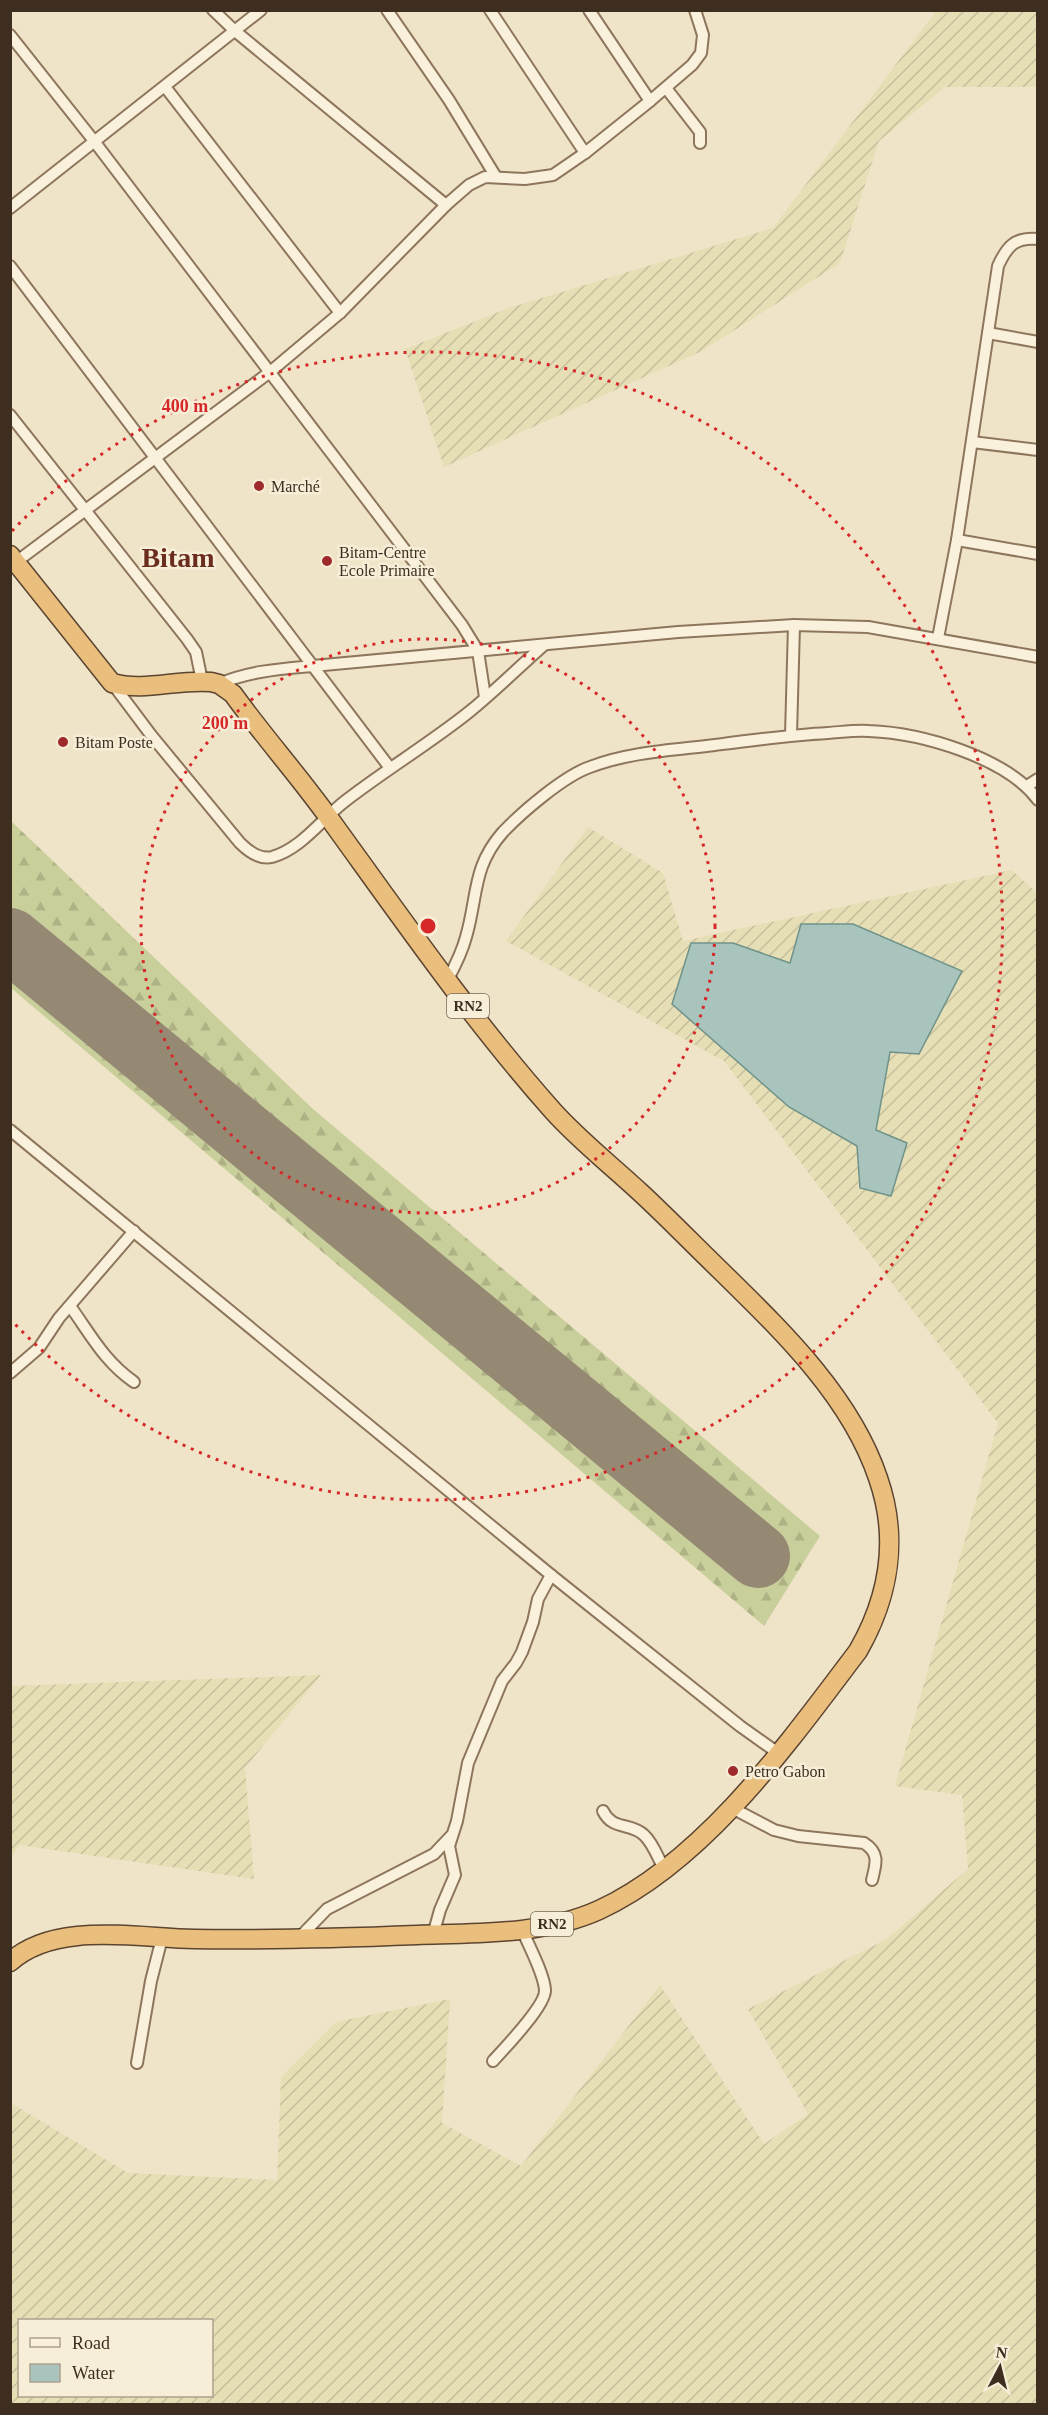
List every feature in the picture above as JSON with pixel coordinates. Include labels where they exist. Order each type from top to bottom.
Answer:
[{"type":"highway","points":[[13,559],[112,683],[127,687],[211,683]]},
{"type":"highway","name":"RN2","points":[[10,1962],[21,1952],[43,1943],[72,1937],[103,1935],[299,1939],[433,1935],[522,1929],[573,1920],[598,1910],[628,1894],[664,1869],[699,1842],[732,1808],[858,1651],[874,1624],[885,1586],[889,1526],[878,1476],[844,1411],[806,1358],[767,1316],[640,1191],[580,1140],[512,1062],[328,816],[233,694],[211,683]]},
{"type":"street","points":[[213,10],[235,31],[446,204]]},
{"type":"street","points":[[10,208],[261,10]]},
{"type":"street","points":[[387,10],[449,100],[496,177]]},
{"type":"street","points":[[490,10],[585,153]]},
{"type":"street","points":[[589,10],[650,101]]},
{"type":"street","points":[[13,559],[86,511],[155,456],[270,372],[340,313],[446,204],[477,179],[546,177],[585,153],[650,101],[692,65],[701,53],[703,35],[695,10]]},
{"type":"street","points":[[10,35],[94,141],[462,625],[478,651],[485,697]]},
{"type":"street","points":[[166,87],[340,313]]},
{"type":"street","points":[[666,88],[700,132],[700,143]]},
{"type":"street","points":[[938,638],[957,540],[998,266],[1010,244],[1017,240],[1038,239]]},
{"type":"street","points":[[10,266],[313,666],[352,721],[390,768]]},
{"type":"street","points":[[988,333],[1038,342]]},
{"type":"street","points":[[10,415],[187,639],[211,683],[254,672],[313,666],[678,632],[794,625],[846,625],[938,638],[1038,657]]},
{"type":"street","points":[[972,442],[1038,450]]},
{"type":"street","points":[[957,540],[1038,554]]},
{"type":"street","points":[[791,735],[794,625]]},
{"type":"street","points":[[112,683],[218,817],[249,851],[272,857],[297,844],[328,816],[390,768],[443,732],[544,645]]},
{"type":"street","points":[[448,979],[466,937],[479,868],[486,855],[504,831],[565,778],[590,766],[628,756],[791,735],[870,730],[923,739],[994,764],[1027,786],[1038,800]]},
{"type":"street","points":[[1027,786],[1038,779]]},
{"type":"street","points":[[10,1130],[550,1575],[740,1726],[778,1753]]},
{"type":"street","points":[[10,1373],[39,1348],[70,1306],[134,1231]]},
{"type":"street","points":[[70,1306],[103,1355],[115,1369],[134,1382]]},
{"type":"street","points":[[433,1935],[440,1910],[455,1875],[449,1846],[457,1821],[468,1763],[502,1681],[522,1652],[533,1622],[538,1599],[550,1575]]},
{"type":"street","points":[[732,1808],[774,1830],[798,1836],[864,1843],[872,1847],[876,1855],[872,1880]]},
{"type":"street","points":[[603,1811],[612,1823],[632,1828],[645,1835],[664,1869]]},
{"type":"street","points":[[299,1939],[327,1909],[434,1854],[452,1834]]},
{"type":"street","points":[[493,2061],[528,2021],[543,1998],[545,1990],[522,1929]]},
{"type":"street","points":[[137,2063],[151,1980],[162,1938]]},
{"type":"shaded area","points":[[936,11],[1037,11],[1037,87],[945,87],[879,141],[840,263],[702,351],[444,467],[405,349],[509,308],[773,228]]},
{"type":"shaded area","points":[[588,827],[663,873],[683,941],[1012,870],[1038,894],[1037,2404],[11,2404],[11,2103],[128,2173],[277,2180],[281,2077],[336,2022],[450,1999],[442,2123],[521,2166],[660,1985],[764,2144],[808,2114],[748,2009],[887,1939],[968,1869],[962,1795],[895,1786],[998,1423],[724,1061],[506,941]]},
{"type":"shaded area","points":[[321,1675],[245,1768],[254,1879],[19,1845],[11,1858],[11,1686]]},
{"type":"green space","points":[[10,820],[313,1109],[820,1536],[764,1626],[11,988]]},
{"type":"water","points":[[801,924],[853,924],[962,971],[919,1054],[890,1052],[876,1130],[907,1143],[891,1196],[860,1188],[857,1146],[789,1107],[672,1004],[691,943],[733,943],[790,963]]},
{"type":"runway","points":[[10,940],[758,1556]]},
{"type":"place","name":"Marché","points":[[259,486]]},
{"type":"place","name":"Bitam-Centre Ecole Primaire","points":[[327,561]]},
{"type":"place","name":"Bitam Poste","points":[[63,742]]},
{"type":"place","name":"Petro Gabon","points":[[733,1771]]},
{"type":"district","name":"Bitam","points":[[178,557]]}]
